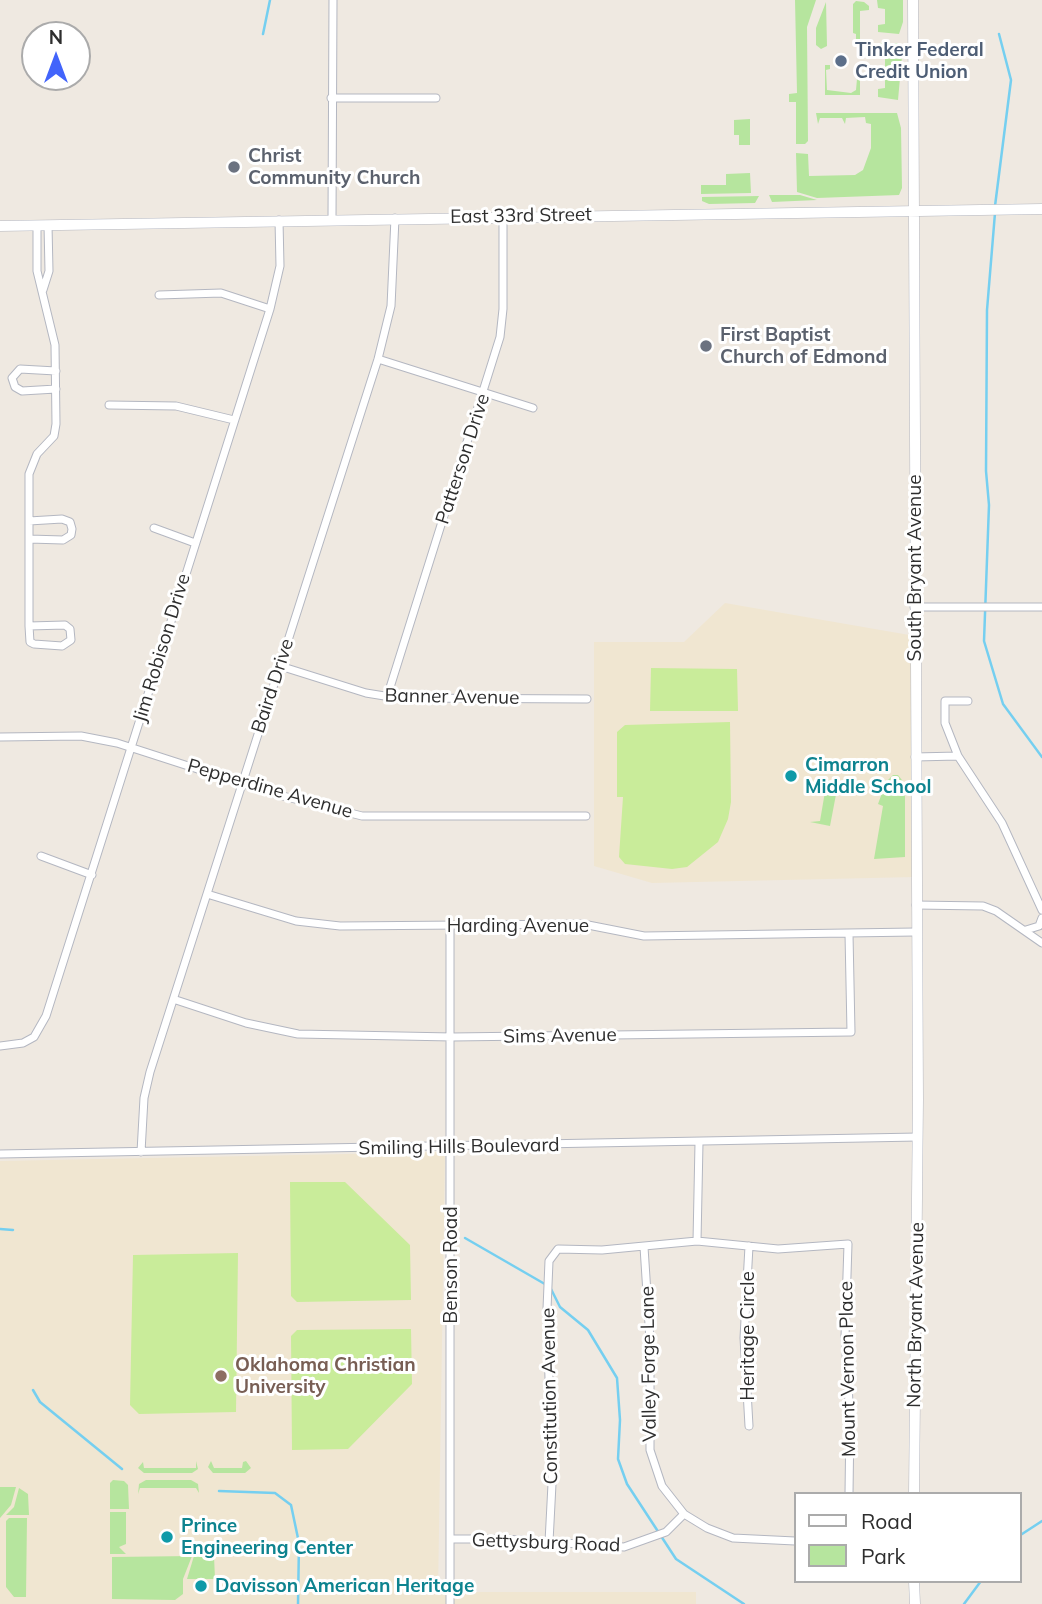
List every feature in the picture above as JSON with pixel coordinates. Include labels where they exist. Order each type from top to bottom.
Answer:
[{"type":"street","points":[[332,219],[333,0]]},
{"type":"street","name":"South Bryant Avenue","points":[[913,0],[918,1137]]},
{"type":"street","points":[[331,98],[436,98]]},
{"type":"street","name":"East 33rd Street","points":[[0,226],[1042,209]]},
{"type":"street","name":"Patterson Drive","points":[[387,696],[484,393],[502,324],[503,216]]},
{"type":"street","name":"Baird Drive","points":[[141,1152],[144,1098],[378,359],[391,306],[395,218]]},
{"type":"street","name":"Jim Robison Drive","points":[[0,1046],[23,1043],[42,1027],[270,309],[280,266],[279,220]]},
{"type":"street","points":[[37,225],[37,267],[43,291]]},
{"type":"street","points":[[29,626],[65,625],[70,629],[71,640],[62,646],[34,644],[30,642],[29,626],[29,474],[37,454],[54,436],[55,345],[43,304],[49,267],[48,225]]},
{"type":"street","points":[[37,267],[49,267]]},
{"type":"street","points":[[159,295],[221,293],[270,309]]},
{"type":"street","points":[[378,359],[533,408]]},
{"type":"street","points":[[55,371],[20,369],[12,378],[15,387],[22,391],[56,389]]},
{"type":"street","points":[[109,405],[176,406],[234,420]]},
{"type":"street","points":[[29,521],[62,519],[69,522],[72,528],[71,535],[63,540],[29,539]]},
{"type":"street","points":[[154,528],[195,542]]},
{"type":"street","points":[[915,607],[1042,607]]},
{"type":"street","name":"Banner Avenue","points":[[280,666],[387,696],[587,699]]},
{"type":"street","points":[[968,701],[945,701],[945,723],[958,756],[1002,823],[1042,909],[1042,917],[1036,929],[1025,930]]},
{"type":"street","name":"Pepperdine Avenue","points":[[0,737],[81,736],[131,747],[316,807],[362,816],[586,816]]},
{"type":"street","points":[[915,757],[958,756]]},
{"type":"street","points":[[41,856],[92,875]]},
{"type":"street","name":"Harding Avenue","points":[[207,894],[316,924],[450,927],[583,925],[644,936],[915,932]]},
{"type":"street","points":[[915,905],[983,906],[996,911],[1042,943]]},
{"type":"street","name":"Benson Road","points":[[450,927],[450,1604]]},
{"type":"street","name":"Sims Avenue","points":[[176,1000],[246,1023],[298,1034],[452,1037],[851,1032],[849,934]]},
{"type":"street","name":"Smiling Hills Boulevard","points":[[0,1154],[451,1148],[918,1137]]},
{"type":"street","name":"North Bryant Avenue","points":[[914,1492],[918,1137]]},
{"type":"street","points":[[697,1241],[699,1143]]},
{"type":"street","points":[[644,1247],[697,1241],[749,1246]]},
{"type":"street","name":"Mount Vernon Place","points":[[749,1246],[807,1248],[848,1244],[845,1337],[850,1419],[849,1492]]},
{"type":"street","name":"Heritage Circle","points":[[749,1246],[744,1338],[749,1426]]},
{"type":"street","name":"Constitution Avenue","points":[[549,1542],[552,1485],[547,1309],[549,1261],[554,1250],[644,1247]]},
{"type":"street","name":"Valley Forge Lane","points":[[644,1247],[650,1340],[650,1450],[662,1486],[684,1514]]},
{"type":"street","points":[[684,1514],[707,1528],[733,1538],[794,1541]]},
{"type":"street","name":"Gettysburg Road","points":[[450,1539],[624,1547],[666,1532],[684,1514]]},
{"type":"street","points":[[914,1583],[915,1604]]},
{"type":"shaded area","points":[[725,603],[915,636],[915,877],[652,883],[594,866],[594,642],[684,642]]},
{"type":"shaded area","name":"Oklahoma Christian University","points":[[445,1152],[438,1592],[696,1592],[696,1604],[0,1604],[0,1161]]},
{"type":"green space","points":[[795,0],[816,0],[807,27],[808,141],[805,144],[796,144],[796,102],[789,102],[789,94],[797,93]]},
{"type":"green space","points":[[877,0],[903,0],[903,22],[899,34],[878,32],[878,25],[885,24],[885,9],[878,8]]},
{"type":"green space","points":[[856,1],[869,6],[869,10],[860,11],[860,40],[856,40],[856,34],[853,33],[853,4]]},
{"type":"green space","points":[[826,2],[827,46],[821,49],[816,45],[816,28]]},
{"type":"green space","points":[[881,43],[898,43],[902,56],[898,100],[878,97],[878,89],[885,88],[885,48],[878,47]]},
{"type":"green space","points":[[825,65],[830,65],[830,69],[826,70],[827,90],[851,93],[856,90],[857,79],[860,79],[860,95],[825,95]]},
{"type":"green space","points":[[816,113],[897,113],[901,128],[902,188],[899,195],[817,198],[797,192],[796,153],[808,154],[809,176],[855,175],[863,170],[871,148],[871,124],[866,123],[865,117],[846,118],[845,124],[842,118],[820,118],[818,124]]},
{"type":"green space","points":[[750,119],[750,145],[739,145],[739,135],[734,135],[734,120]]},
{"type":"green space","points":[[750,173],[751,193],[701,194],[701,185],[726,185],[726,174]]},
{"type":"green space","points":[[769,195],[800,195],[817,200],[772,202]]},
{"type":"green space","points":[[759,196],[755,203],[709,204],[702,201],[702,197]]},
{"type":"green space","points":[[651,668],[737,669],[738,711],[650,711]]},
{"type":"green space","points":[[730,722],[731,802],[728,819],[718,842],[687,867],[672,869],[625,864],[619,857],[623,797],[617,797],[617,732],[625,725]]},
{"type":"green space","points":[[893,775],[898,775],[905,784],[905,857],[874,859],[883,806],[878,804],[886,782]]},
{"type":"green space","points":[[827,780],[838,784],[830,826],[810,822],[820,821]]},
{"type":"green space","points":[[290,1182],[345,1182],[410,1245],[411,1300],[297,1302],[291,1296]]},
{"type":"green space","points":[[238,1253],[236,1412],[139,1414],[130,1405],[133,1255]]},
{"type":"green space","points":[[411,1329],[412,1384],[348,1449],[292,1450],[291,1336],[297,1330]]},
{"type":"green space","points":[[196,1461],[198,1469],[192,1473],[144,1473],[138,1468],[143,1462],[144,1468],[196,1468]]},
{"type":"green space","points":[[211,1461],[214,1468],[242,1468],[243,1462],[246,1461],[251,1468],[245,1473],[213,1473],[208,1467]]},
{"type":"green space","points":[[113,1480],[124,1481],[128,1485],[129,1509],[110,1509],[110,1483]]},
{"type":"green space","points":[[146,1480],[191,1480],[198,1484],[199,1493],[196,1488],[140,1488],[138,1494],[139,1484]]},
{"type":"green space","points":[[0,1487],[16,1487],[11,1505],[0,1518]]},
{"type":"green space","points":[[19,1488],[28,1494],[29,1515],[6,1515],[14,1507]]},
{"type":"green space","points":[[110,1512],[126,1512],[126,1544],[119,1547],[126,1554],[110,1554]]},
{"type":"green space","points":[[9,1518],[27,1518],[26,1597],[14,1597],[6,1587],[6,1521]]},
{"type":"green space","points":[[192,1556],[183,1579],[183,1594],[175,1600],[112,1599],[112,1557]]},
{"type":"green space","points":[[194,1556],[214,1556],[215,1579],[187,1579]]},
{"type":"waterway","points":[[263,34],[270,0]]},
{"type":"waterway","points":[[995,206],[1011,80],[999,34]]},
{"type":"waterway","points":[[995,213],[987,310],[986,471],[989,505],[984,641],[1003,704],[1042,757]]},
{"type":"waterway","points":[[0,1229],[13,1230]]},
{"type":"waterway","points":[[465,1238],[550,1287],[560,1307],[588,1330],[617,1378],[620,1420],[618,1459],[627,1484],[676,1559],[744,1604]]},
{"type":"waterway","points":[[33,1390],[40,1402],[122,1469]]},
{"type":"waterway","points":[[219,1491],[275,1493],[291,1505],[299,1543],[298,1604]]},
{"type":"waterway","points":[[1021,1535],[1042,1521]]},
{"type":"waterway","points":[[964,1604],[980,1583]]},
{"type":"place","name":"Tinker Federal Credit Union","points":[[841,61]]},
{"type":"place","name":"Christ Community Church","points":[[234,167]]},
{"type":"place","name":"First Baptist Church of Edmond","points":[[706,346]]},
{"type":"place","name":"Cimarron Middle School","points":[[791,776]]},
{"type":"place","name":"Oklahoma Christian University","points":[[221,1376]]},
{"type":"place","name":"Prince Engineering Center","points":[[167,1537]]},
{"type":"place","name":"Davisson American Heritage","points":[[201,1586]]}]
